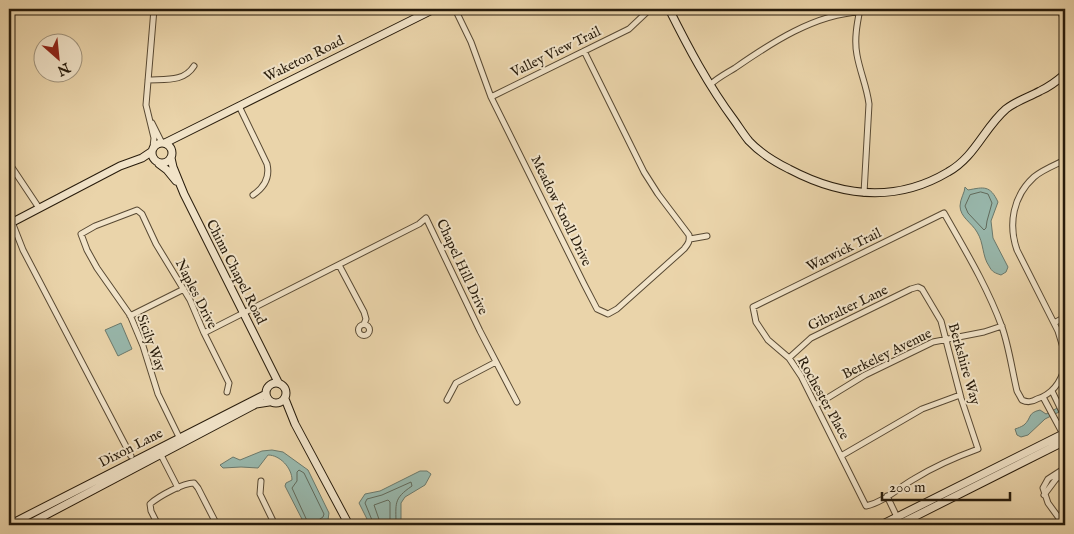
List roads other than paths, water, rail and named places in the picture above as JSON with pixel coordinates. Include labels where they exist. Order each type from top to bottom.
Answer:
[{"type":"street","points":[[131,456],[10,223],[120,166],[142,158],[152,150],[154,138],[146,105],[154,9]]},
{"type":"street","name":"Waketon Road","points":[[152,150],[434,9]]},
{"type":"street","name":"Meadow Knoll Drive","points":[[455,9],[472,42],[491,97],[595,306],[601,312],[608,314],[617,309],[684,249],[689,244],[690,239]]},
{"type":"street","name":"Valley View Trail","points":[[491,97],[629,29],[647,12],[654,9]]},
{"type":"street","points":[[669,9],[686,44],[710,85],[749,141],[775,162],[815,182],[844,190],[864,193],[900,191],[922,185],[947,173],[958,166],[974,150],[1008,107],[1040,91],[1065,74]]},
{"type":"street","points":[[1062,9],[1065,30]]},
{"type":"street","points":[[710,85],[782,38],[835,14],[860,10],[855,43],[869,104],[864,193]]},
{"type":"street","points":[[584,51],[644,172],[664,202],[690,239],[708,236]]},
{"type":"street","points":[[148,80],[180,78],[189,74],[194,66]]},
{"type":"street","points":[[239,106],[267,164],[269,173],[261,190],[253,194]]},
{"type":"street","points":[[109,172],[139,163],[166,163],[172,154],[148,116]]},
{"type":"street","name":"Waketon Road","points":[[172,154],[184,134]]},
{"type":"street","name":"Chinn Chapel Road","points":[[152,150],[157,162],[170,173],[184,194]]},
{"type":"street","name":"Chinn Chapel Road","points":[[172,154],[173,167],[184,194],[278,382]]},
{"type":"street","points":[[1065,160],[1034,176],[1022,190],[1017,200],[1012,225],[1017,250],[1054,323],[1065,354]]},
{"type":"street","points":[[9,163],[40,208]]},
{"type":"street","name":"Sicily Way","points":[[137,210],[95,226],[81,234],[84,244],[97,268],[130,316],[143,346],[158,394],[180,437]]},
{"type":"street","name":"Naples Drive","points":[[137,210],[142,214],[156,244],[184,289],[229,383],[227,392]]},
{"type":"street","name":"Warwick Trail","points":[[753,307],[944,213],[975,267],[1002,326]]},
{"type":"street","name":"Chapel Hill Drive","points":[[204,334],[419,224],[426,218],[517,402]]},
{"type":"street","points":[[339,265],[364,312],[366,318],[364,324]]},
{"type":"street","name":"Berkshire Way","points":[[888,496],[940,464],[978,448],[960,395],[941,321],[922,288]]},
{"type":"street","name":"Gibralter Lane","points":[[789,358],[811,338],[911,289],[922,288]]},
{"type":"street","points":[[130,316],[184,289]]},
{"type":"street","name":"Rochester Place","points":[[753,307],[756,322],[768,340],[789,358],[801,376],[866,506],[888,496]]},
{"type":"street","points":[[1054,323],[1065,317]]},
{"type":"street","points":[[1002,326],[1017,391],[1022,400],[1029,402],[1043,397],[1052,391],[1062,376],[1065,366]]},
{"type":"street","name":"Berkeley Avenue","points":[[816,405],[865,375],[933,342],[984,332],[1002,326]]},
{"type":"street","name":"Chinn Chapel Road","points":[[267,361],[271,378],[269,385]]},
{"type":"street","points":[[447,400],[456,383],[496,362]]},
{"type":"street","points":[[282,401],[270,402],[266,394],[269,385],[278,382],[286,390],[282,401],[349,525]]},
{"type":"street","points":[[1052,391],[1064,415]]},
{"type":"street","name":"Dixon Lane","points":[[9,525],[266,394]]},
{"type":"street","points":[[841,456],[922,409],[960,395]]},
{"type":"street","points":[[881,525],[898,521],[1065,437],[1043,397]]},
{"type":"street","name":"Dixon Lane","points":[[27,525],[256,404],[270,402]]},
{"type":"street","points":[[161,455],[178,488]]},
{"type":"street","points":[[1064,525],[1048,503],[1043,488],[1048,479],[1065,470]]},
{"type":"street","points":[[94,481],[98,489]]},
{"type":"street","points":[[260,481],[260,494],[275,525]]},
{"type":"street","points":[[158,525],[151,511],[150,504],[155,499],[188,483],[194,483],[217,525]]},
{"type":"street","points":[[888,496],[898,521]]},
{"type":"street","points":[[24,518],[27,525]]},
{"type":"water","points":[[965,187],[968,190],[986,188],[995,196],[998,202],[991,221],[993,238],[1008,267],[1006,272],[1001,275],[990,268],[979,236],[962,213],[960,203]]},
{"type":"water","points":[[121,323],[132,349],[118,356],[105,330]]},
{"type":"water","points":[[1065,404],[1065,409],[1045,419],[1028,435],[1021,437],[1017,435],[1015,429],[1024,425],[1031,414],[1040,410],[1046,414]]},
{"type":"water","points":[[262,451],[283,452],[308,470],[329,513],[328,520],[318,525],[305,525],[285,486],[286,483],[292,480],[290,471],[277,457],[268,455],[258,468],[223,468],[220,465],[233,457],[240,460]]},
{"type":"water","points":[[420,471],[427,471],[431,474],[425,485],[405,497],[401,503],[401,525],[370,525],[359,503],[365,494],[380,491]]}]
